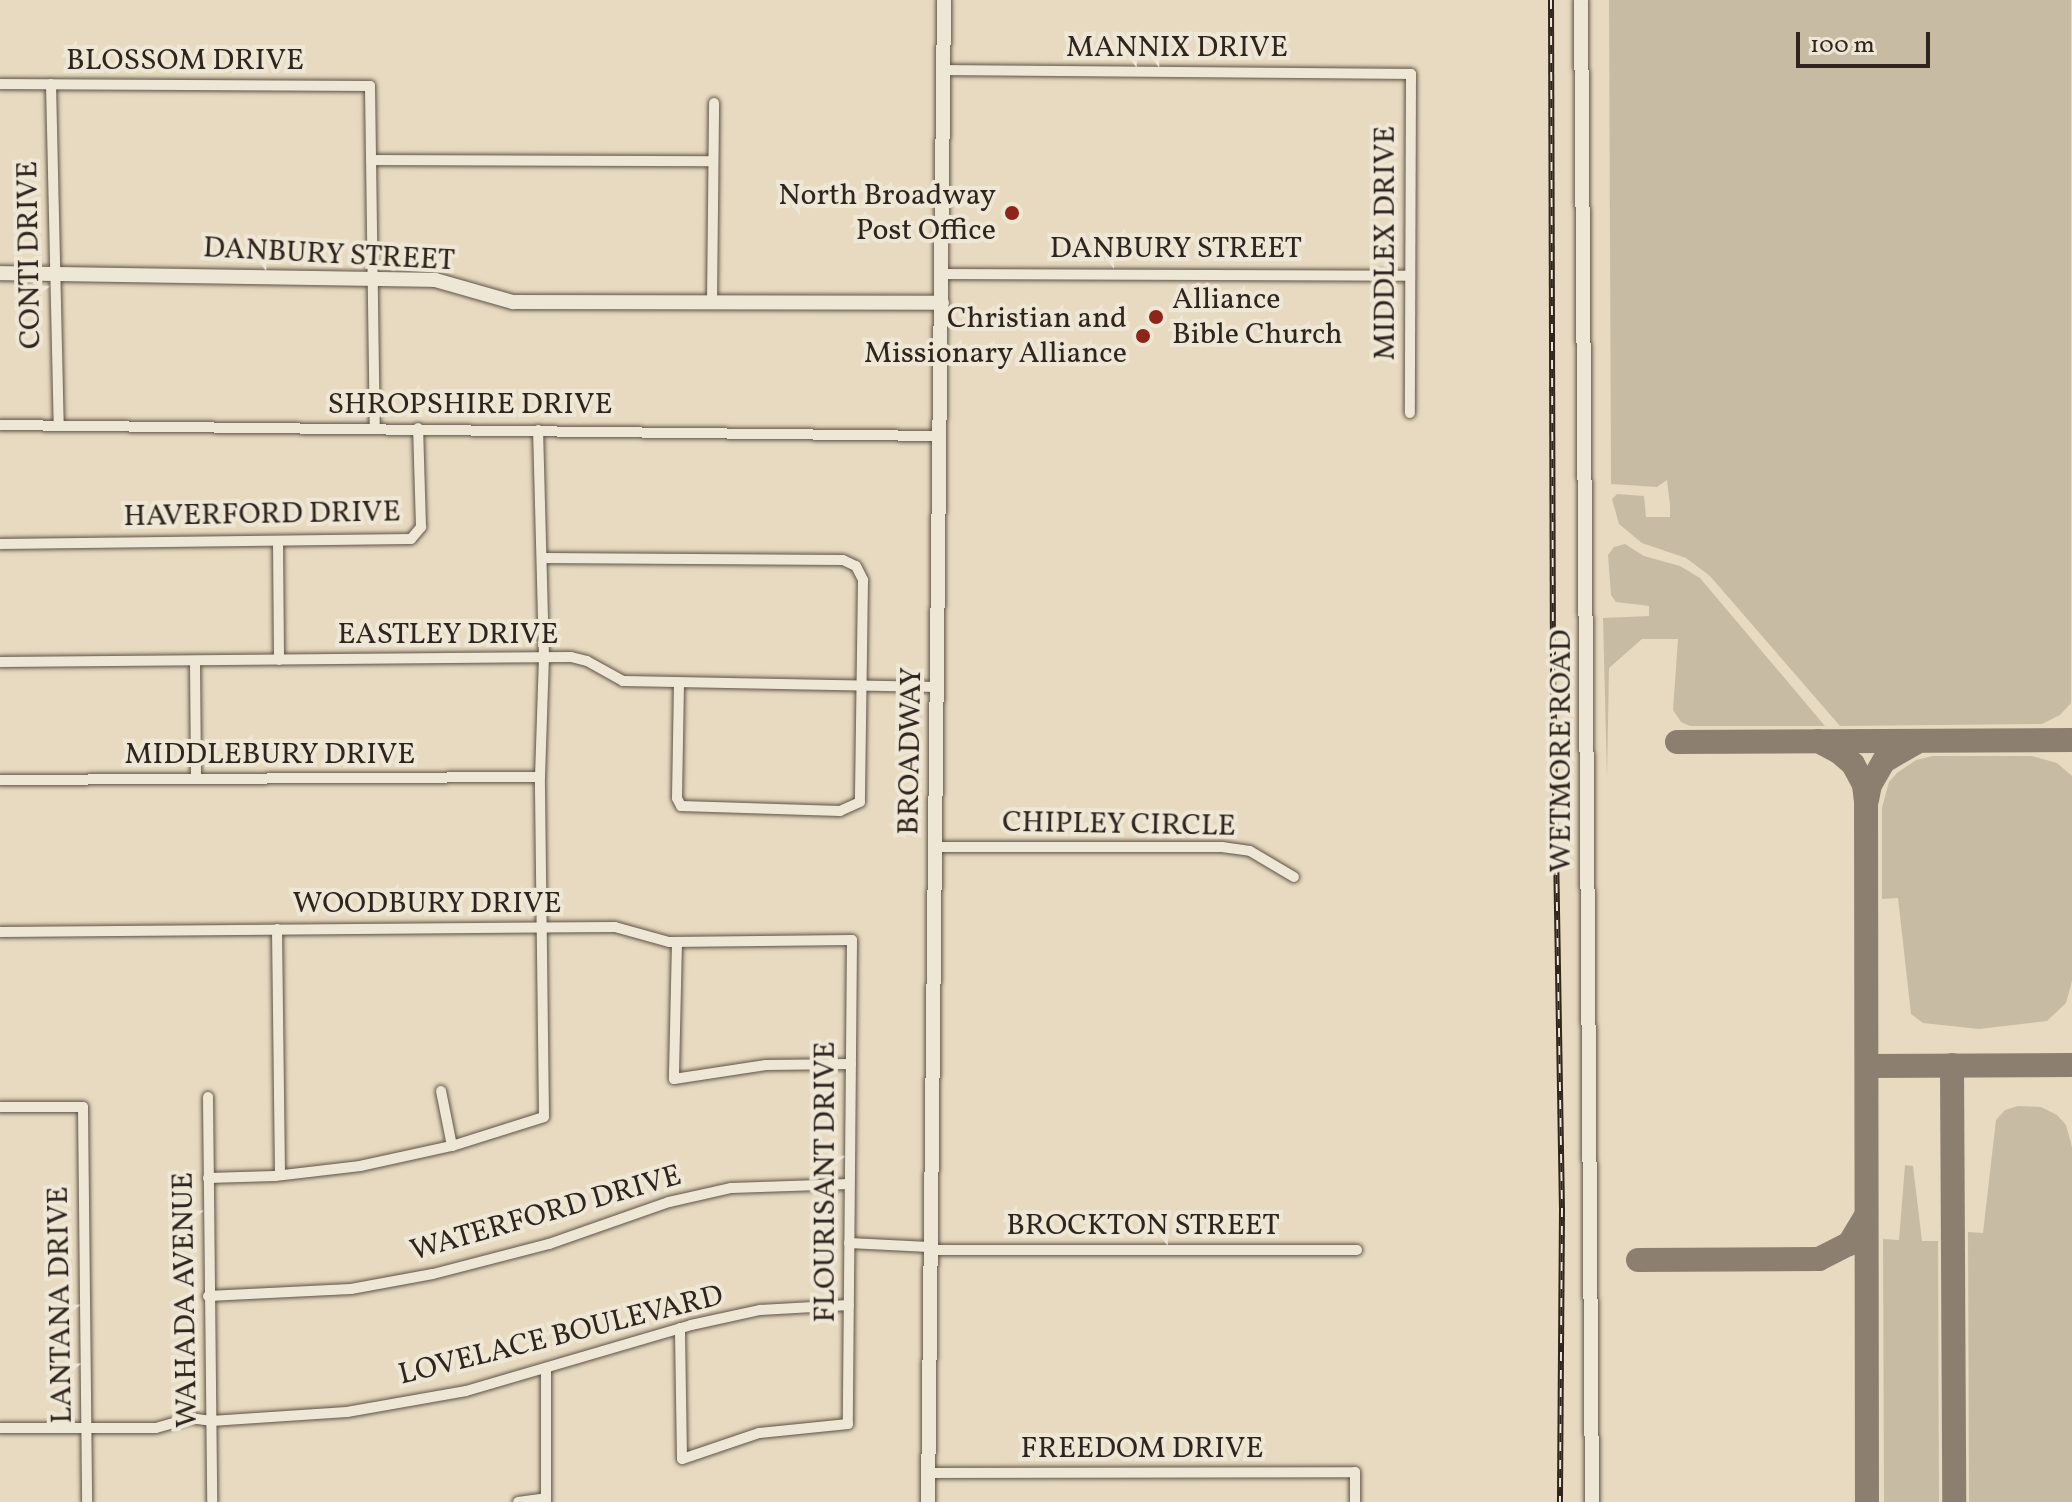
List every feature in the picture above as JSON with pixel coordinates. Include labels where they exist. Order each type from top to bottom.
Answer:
[{"type":"main road","name":"BROADWAY","points":[[928,1502],[944,0]]},
{"type":"main road","name":"WETMORE ROAD","points":[[1581,0],[1592,1502]]},
{"type":"main road","name":"DANBURY STREET","points":[[0,273],[372,277],[445,281],[513,302],[942,303]]},
{"type":"street","name":"MANNIX DRIVE","points":[[944,70],[1411,74]]},
{"type":"street","name":"MIDDLEX DRIVE","points":[[1410,413],[1411,74]]},
{"type":"street","name":"BLOSSOM DRIVE","points":[[0,84],[370,86],[371,160]]},
{"type":"street","name":"CONTI DRIVE","points":[[51,84],[59,425]]},
{"type":"street","points":[[712,304],[714,103]]},
{"type":"street","points":[[375,428],[371,160],[713,161]]},
{"type":"street","name":"DANBURY STREET","points":[[942,274],[1410,276]]},
{"type":"street","name":"SHROPSHIRE DRIVE","points":[[0,425],[940,436]]},
{"type":"street","name":"HAVERFORD DRIVE","points":[[0,544],[411,539],[421,527],[418,428]]},
{"type":"street","points":[[208,1178],[280,1175],[360,1166],[452,1146],[544,1117],[540,777],[544,657],[538,430]]},
{"type":"street","points":[[278,541],[279,660]]},
{"type":"street","points":[[542,558],[850,563],[858,567],[863,580],[862,794],[856,807],[840,811],[694,809],[681,806],[677,798],[679,683]]},
{"type":"street","name":"EASTLEY DRIVE","points":[[0,662],[544,657],[587,661],[623,681],[938,687]]},
{"type":"street","points":[[195,661],[196,779]]},
{"type":"street","name":"MIDDLEBURY DRIVE","points":[[0,780],[540,777]]},
{"type":"street","name":"CHIPLEY CIRCLE","points":[[935,847],[1222,847],[1250,851],[1294,877]]},
{"type":"street","name":"WOODBURY DRIVE","points":[[0,932],[615,927],[656,941],[852,940]]},
{"type":"street","points":[[277,929],[280,1175]]},
{"type":"street","name":"FLOURISANT DRIVE","points":[[680,1328],[682,1459],[759,1433],[848,1424],[852,940]]},
{"type":"street","points":[[677,942],[674,1079],[766,1065],[851,1064]]},
{"type":"street","points":[[441,1091],[452,1146]]},
{"type":"street","name":"WAHADA AVENUE","points":[[208,1097],[212,1502]]},
{"type":"street","name":"LANTANA DRIVE","points":[[0,1107],[83,1107],[87,1502]]},
{"type":"street","name":"WATERFORD DRIVE","points":[[208,1296],[351,1289],[433,1274],[549,1244],[669,1202],[731,1188],[849,1184]]},
{"type":"street","name":"BROCKTON STREET","points":[[849,1243],[929,1248],[1357,1250]]},
{"type":"street","name":"LOVELACE BOULEVARD","points":[[0,1428],[156,1428],[182,1419],[211,1421],[347,1412],[466,1391],[546,1370],[680,1328],[760,1310],[849,1305]]},
{"type":"street","points":[[518,1502],[546,1500],[546,1370]]},
{"type":"street","name":"FREEDOM DRIVE","points":[[928,1473],[1355,1472],[1355,1502]]},
{"type":"shaded area","points":[[1609,0],[2071,0],[2071,703],[2060,715],[2042,724],[1840,726],[1710,576],[1686,558],[1642,543],[1619,524],[1612,499],[1617,494],[1644,496],[1646,517],[1670,517],[1670,505],[1667,480],[1657,487],[1611,484]]},
{"type":"shaded area","points":[[1625,544],[1644,556],[1680,566],[1700,578],[1825,726],[1690,726],[1681,722],[1673,710],[1678,639],[1642,639],[1609,668],[1607,778],[1603,618],[1649,616],[1649,606],[1616,602],[1611,595],[1608,555],[1614,547]]},
{"type":"shaded area","points":[[1933,756],[2032,756],[2057,763],[2072,776],[2072,981],[2066,1003],[2047,1021],[1979,1029],[1923,1023],[1911,1014],[1898,898],[1882,899],[1882,808],[1889,782],[1897,773],[1916,760]]},
{"type":"shaded area","points":[[2018,1106],[2041,1107],[2057,1115],[2066,1125],[2072,1147],[2072,1502],[1969,1502],[1968,1232],[1983,1233],[1996,1120],[2005,1110]]},
{"type":"shaded area","points":[[1905,1165],[1913,1166],[1922,1241],[1938,1241],[1939,1502],[1884,1502],[1883,1239],[1899,1240]]},
{"type":"taxiway","points":[[1677,742],[2072,740]]},
{"type":"taxiway","points":[[1818,741],[1853,764],[1864,785],[1866,802],[1867,1502]]},
{"type":"taxiway","points":[[1867,800],[1870,785],[1884,761],[1915,743]]},
{"type":"taxiway","points":[[1952,1065],[1954,1502]]},
{"type":"taxiway","points":[[1867,1066],[2072,1065]]},
{"type":"taxiway","points":[[1638,1260],[1819,1259],[1849,1244],[1866,1216]]},
{"type":"railway","points":[[1551,0],[1553,668],[1562,1208],[1560,1502]]},
{"type":"place","name":"North Broadway Post Office","points":[[1012,213]]},
{"type":"place","name":"Alliance Bible Church","points":[[1156,317]]},
{"type":"place","name":"Christian and Missionary Alliance","points":[[1143,336]]}]
